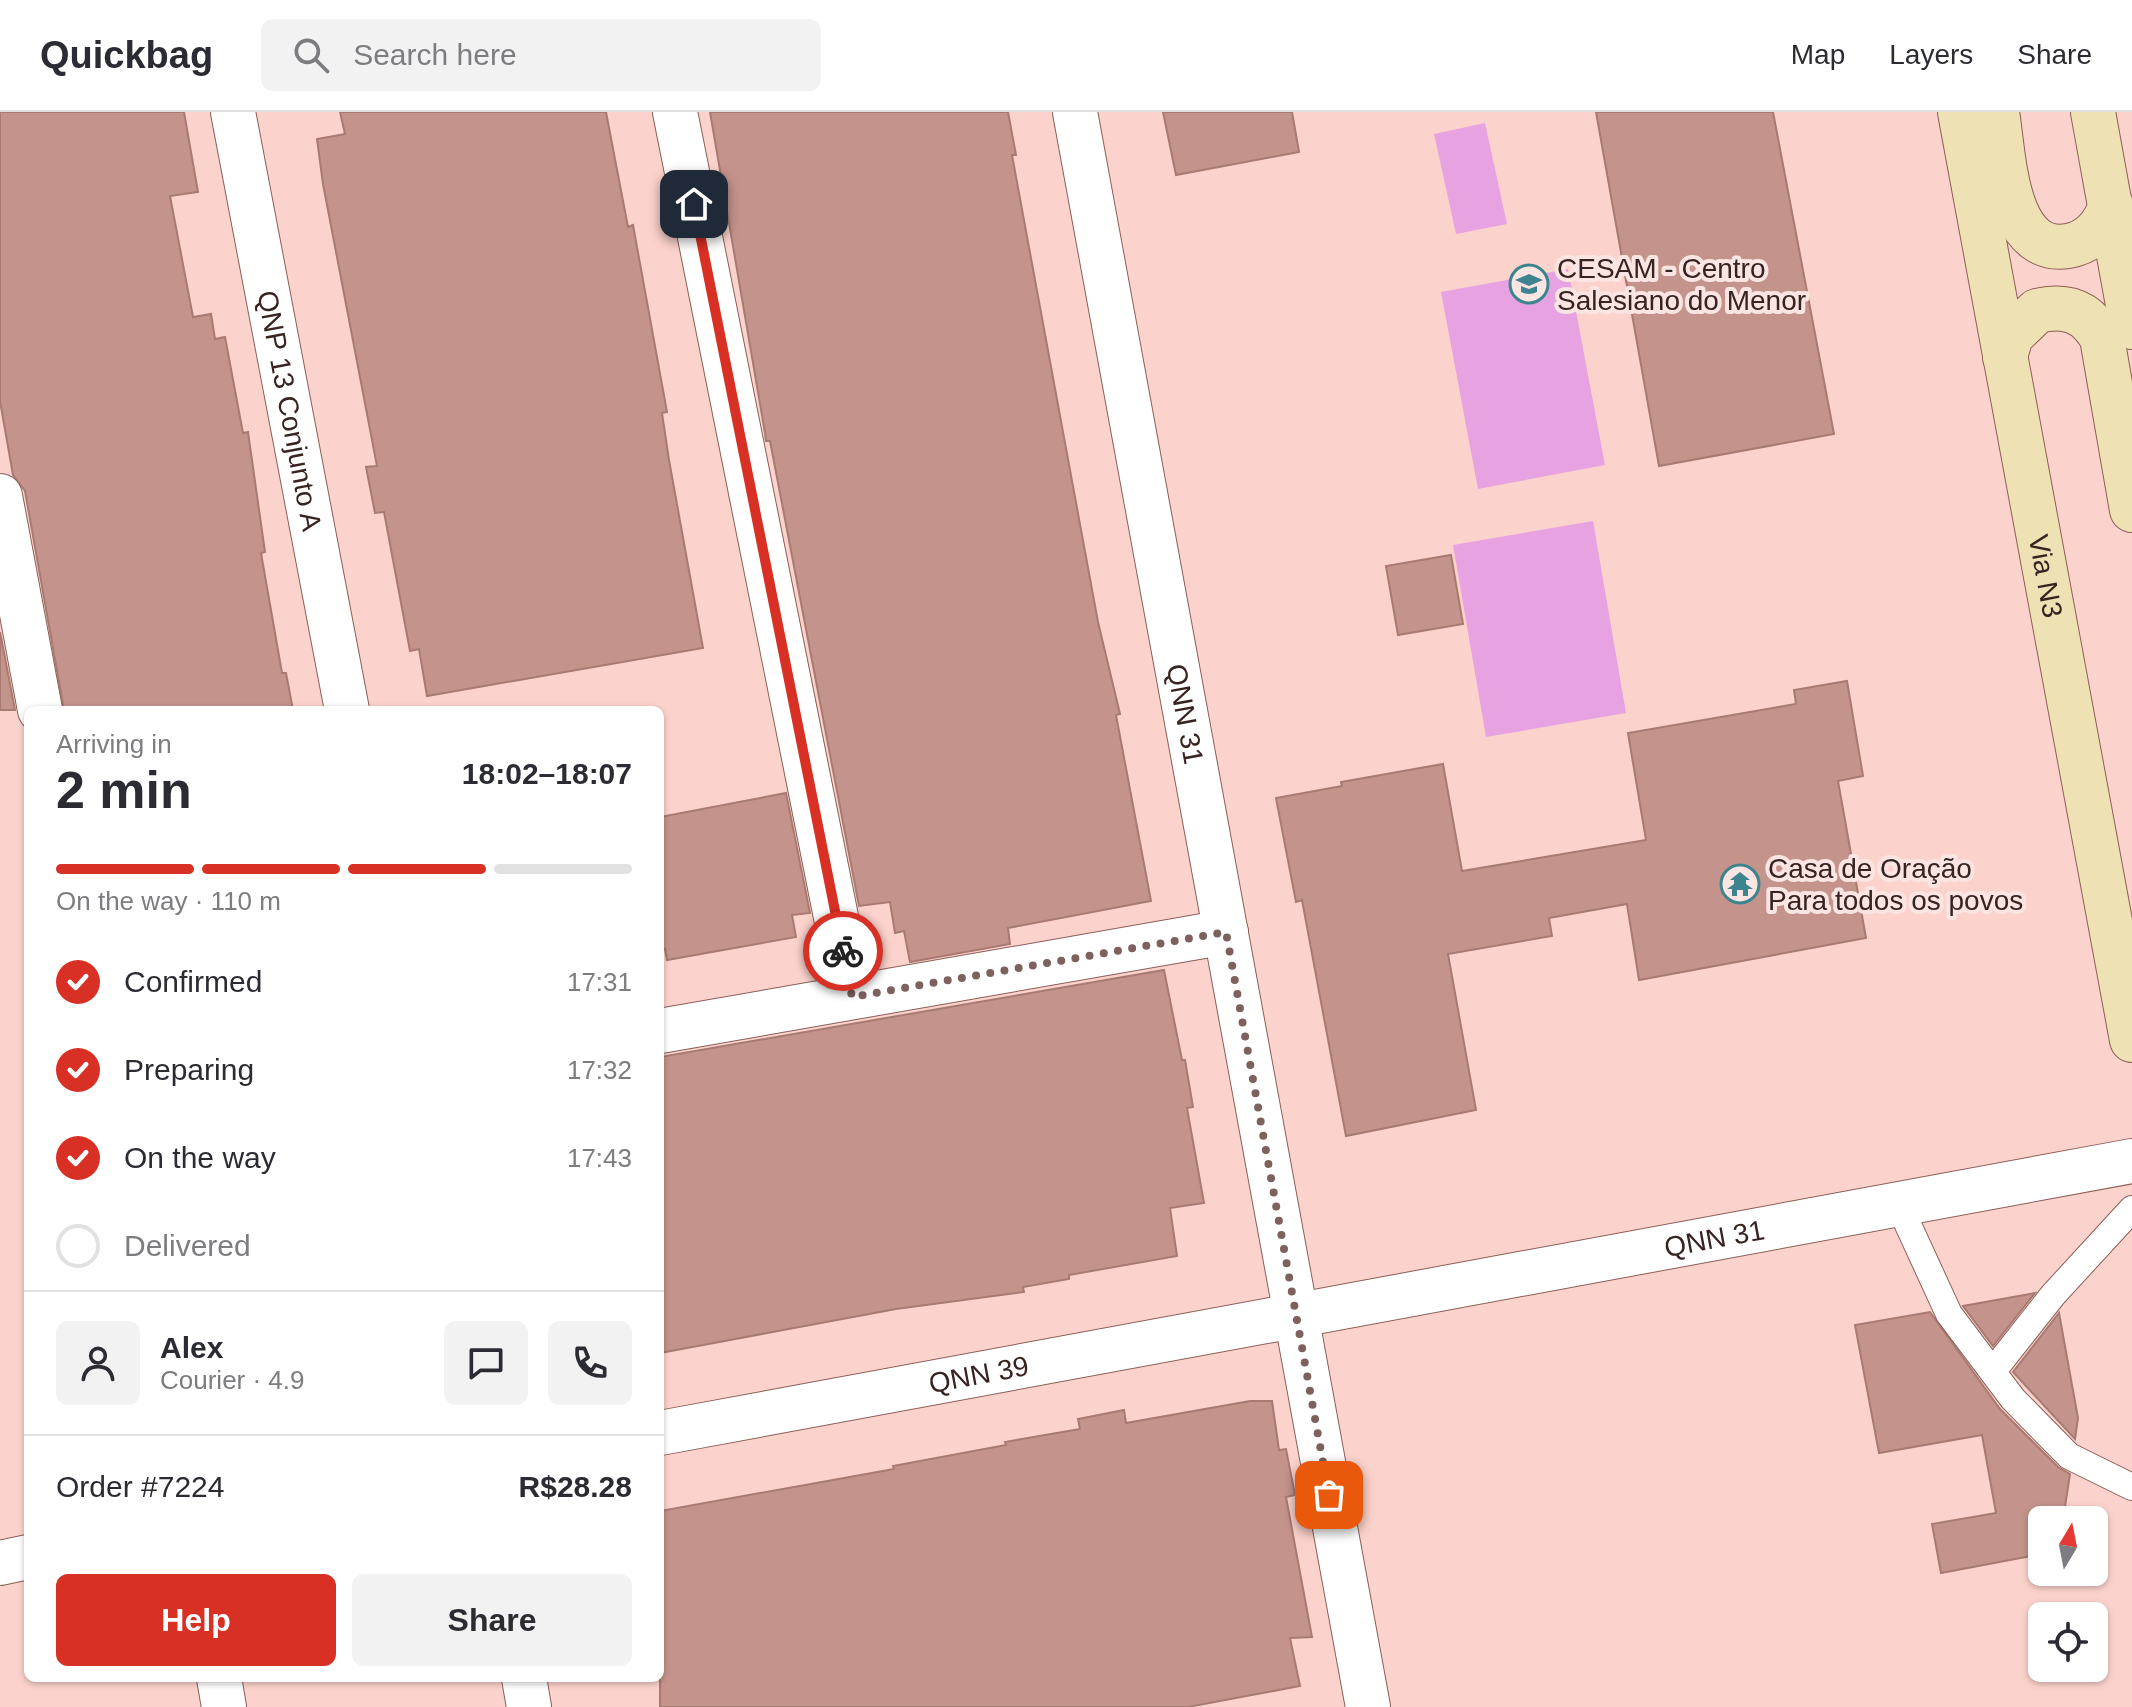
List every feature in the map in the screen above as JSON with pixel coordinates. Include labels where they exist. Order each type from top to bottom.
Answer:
[{"type":"main road","name":"Via N3","points":[[1960,112],[2132,1040]]},
{"type":"main road","points":[[1997,112],[2015,215],[2034,239],[2050,245],[2081,243],[2105,221],[2111,205]]},
{"type":"main road","points":[[2093,112],[2132,327]]},
{"type":"main road","points":[[2005,357],[2011,336],[2037,311],[2069,308],[2094,325],[2102,338],[2132,510]]},
{"type":"street","name":"QNP 13 Conjunto A","points":[[233,112],[346,706]]},
{"type":"street","points":[[675,112],[852,997]]},
{"type":"street","name":"QNN 31","points":[[1075,112],[1368,1707]]},
{"type":"street","points":[[0,496],[39,706]]},
{"type":"street","points":[[664,1030],[1226,932]]},
{"type":"street","name":"QNN 31","points":[[1296,1314],[2132,1161]]},
{"type":"street","name":"QNN 39","points":[[664,1432],[1296,1314]]},
{"type":"street","points":[[0,1563],[24,1558]]},
{"type":"street","points":[[220,1682],[224,1707]]},
{"type":"street","points":[[525,1682],[529,1707]]},
{"type":"lane","points":[[1898,1203],[1949,1314],[2013,1399],[2069,1456],[2132,1487]]},
{"type":"lane","points":[[1993,1371],[2053,1295],[2132,1209]]},
{"type":"shaded area","points":[[1485,123],[1507,224],[1456,234],[1434,134]]},
{"type":"shaded area","points":[[1568,269],[1605,465],[1478,489],[1441,292]]},
{"type":"shaded area","points":[[1593,521],[1626,713],[1486,737],[1453,545]]},
{"type":"building","points":[[0,112],[184,112],[198,192],[170,196],[193,317],[211,314],[215,339],[225,337],[243,433],[248,432],[265,552],[261,553],[282,673],[286,673],[292,706],[63,706],[25,491],[13,475],[0,401]]},
{"type":"building","points":[[340,112],[606,112],[628,227],[633,225],[667,412],[662,413],[669,460],[703,648],[427,696],[419,649],[410,651],[384,512],[375,513],[366,467],[377,466],[323,184],[317,139],[345,134]]},
{"type":"building","points":[[710,112],[1008,112],[1016,155],[1012,155],[1098,622],[1120,714],[1116,715],[1151,901],[1008,928],[1010,944],[910,962],[904,931],[895,933],[890,902],[859,906],[770,441],[766,441]]},
{"type":"building","points":[[1163,112],[1292,112],[1299,152],[1176,175]]},
{"type":"building","points":[[1596,112],[1773,112],[1834,434],[1659,466]]},
{"type":"building","points":[[1451,555],[1463,624],[1398,635],[1386,566]]},
{"type":"building","points":[[0,632],[15,710],[0,710]]},
{"type":"building","points":[[1847,681],[1863,776],[1838,781],[1866,938],[1639,980],[1627,904],[1549,918],[1552,936],[1448,954],[1476,1110],[1346,1136],[1302,900],[1296,902],[1276,798],[1342,786],[1341,782],[1443,764],[1462,871],[1646,840],[1628,733],[1796,704],[1794,690]]},
{"type":"building","points":[[786,793],[810,913],[792,915],[796,937],[667,960],[664,949],[664,816]]},
{"type":"building","points":[[1164,970],[1182,1060],[1185,1060],[1193,1107],[1187,1108],[1204,1203],[1170,1208],[1177,1256],[1069,1275],[1069,1279],[1023,1287],[1024,1292],[896,1309],[664,1352],[664,1056]]},
{"type":"building","points":[[2035,1293],[1993,1346],[1963,1306]]},
{"type":"building","points":[[1930,1312],[2000,1409],[2058,1467],[2070,1474],[2065,1506],[2028,1506],[2028,1557],[1941,1573],[1932,1524],[1996,1513],[1982,1435],[1879,1453],[1855,1325]]},
{"type":"building","points":[[2059,1313],[2078,1418],[2075,1439],[2013,1372]]},
{"type":"building","points":[[1250,1401],[1272,1401],[1279,1450],[1286,1449],[1295,1495],[1286,1497],[1312,1637],[1290,1638],[1300,1686],[1188,1707],[660,1707],[660,1682],[664,1682],[664,1510],[894,1469],[893,1466],[1080,1429],[1078,1419],[1124,1410],[1126,1423]]},
{"type":"way so far","points":[[843,951],[852,997],[1226,932],[1329,1495]]},
{"type":"place","name":"CESAM - Centro Salesiano do Menor","points":[[1529,284]]},
{"type":"place","name":"Casa de Oração Para todos os povos","points":[[1740,884]]},
{"type":"route","points":[[694,204],[843,951]]}]
